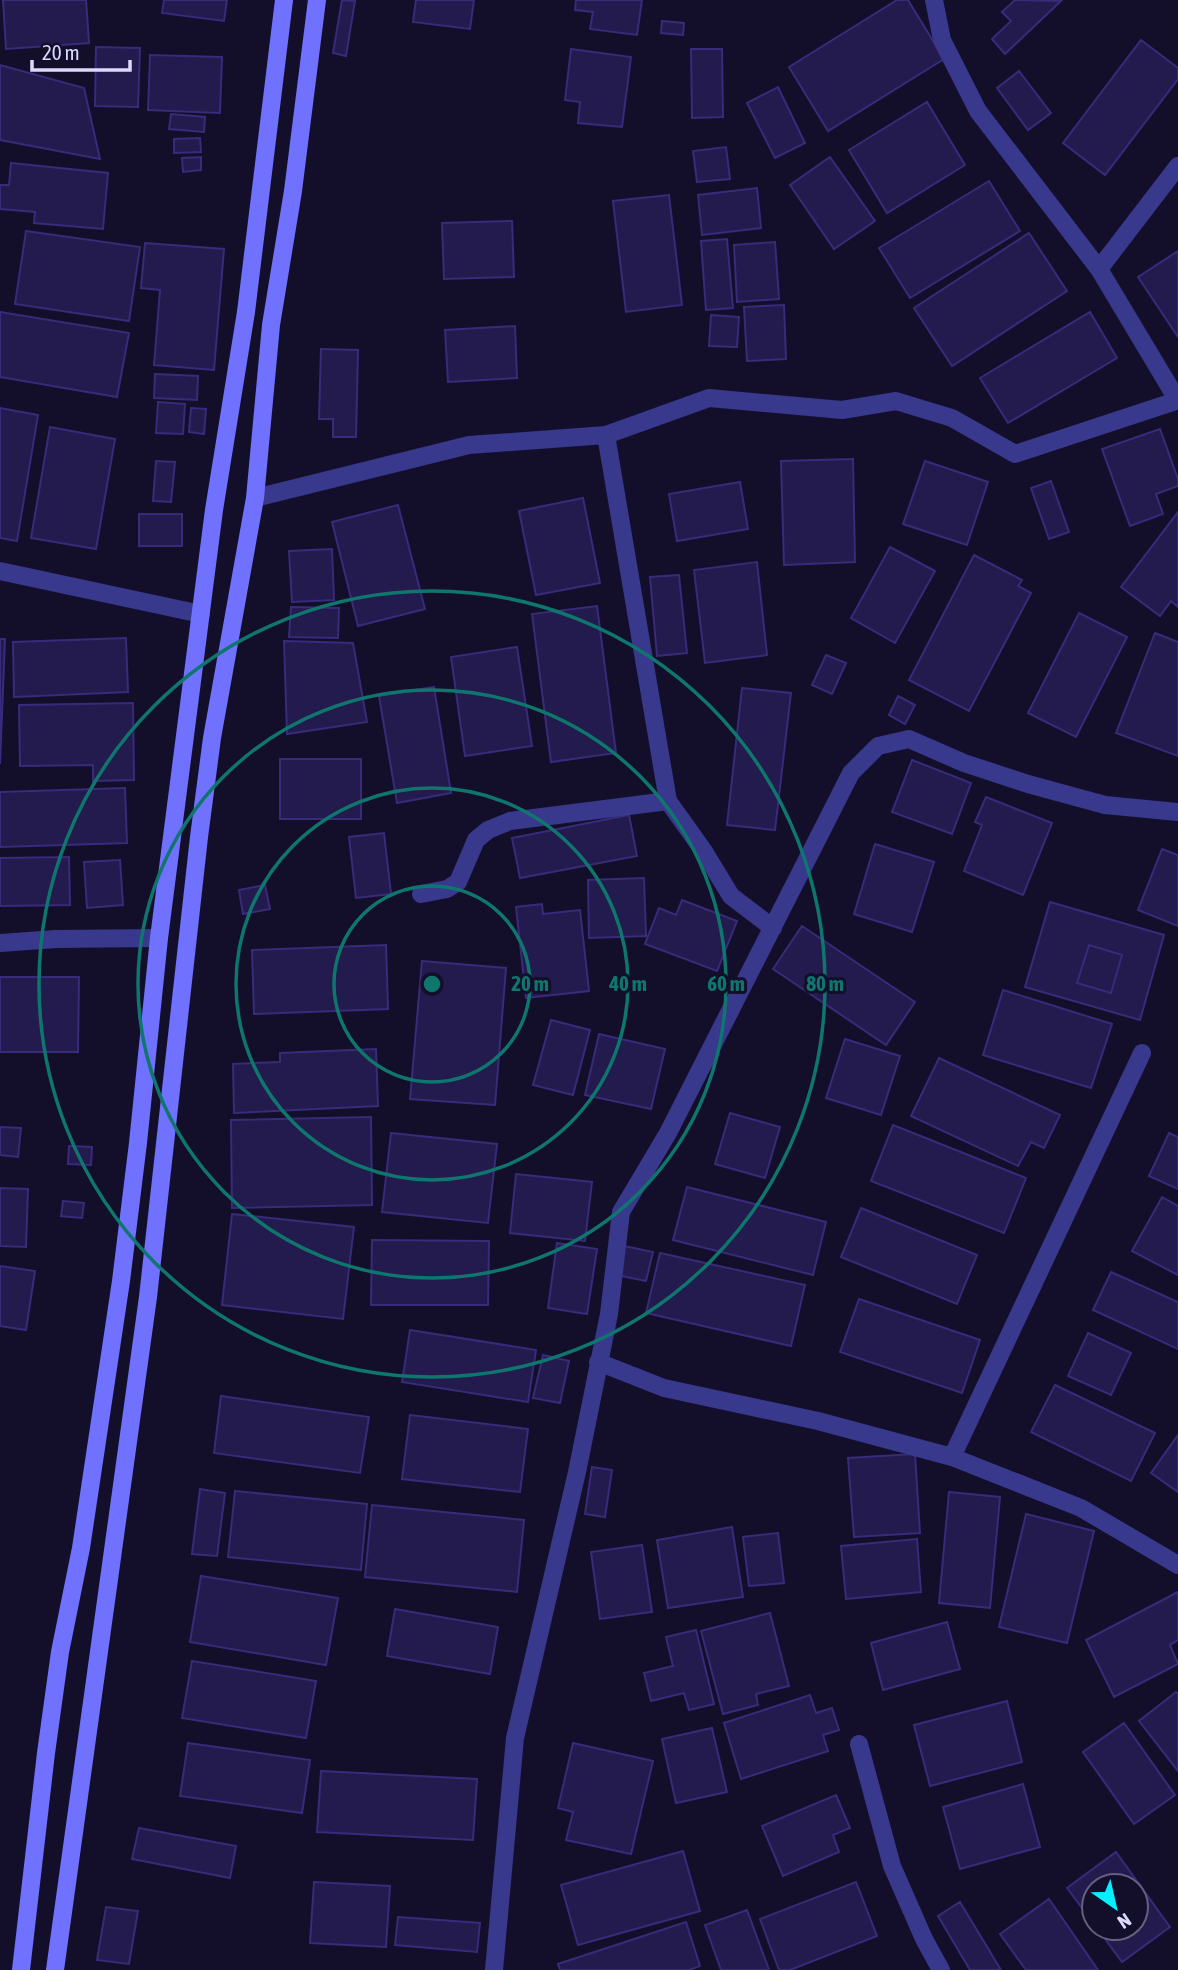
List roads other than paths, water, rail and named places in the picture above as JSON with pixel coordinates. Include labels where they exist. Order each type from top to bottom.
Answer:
[{"type":"main road","points":[[21,1970],[57,1677],[81,1548],[121,1281],[159,937],[214,510],[246,312],[284,0]]},
{"type":"main road","points":[[55,1970],[148,1297],[212,738],[255,498],[271,325],[293,191],[317,0]]},
{"type":"street","points":[[255,498],[468,445],[606,435],[709,398],[842,410],[896,401],[952,418],[1015,454],[1177,401],[1098,269],[978,111],[942,40],[934,0]]},
{"type":"street","points":[[1098,269],[1178,166]]},
{"type":"street","points":[[606,435],[668,802],[703,850],[731,896],[773,928]]},
{"type":"street","points":[[0,571],[201,614]]},
{"type":"street","points":[[494,1970],[515,1738],[577,1472],[609,1314],[621,1212],[668,1133],[851,773],[878,746],[909,739],[964,763],[1105,805],[1178,812]]},
{"type":"street","points":[[421,894],[447,889],[458,882],[476,840],[488,830],[510,821],[668,802]]},
{"type":"street","points":[[0,943],[159,937]]},
{"type":"street","points":[[952,1457],[1142,1053]]},
{"type":"street","points":[[598,1362],[664,1388],[818,1421],[952,1457],[1081,1508],[1178,1565]]},
{"type":"street","points":[[859,1744],[892,1866],[924,1939],[942,1970]]}]
